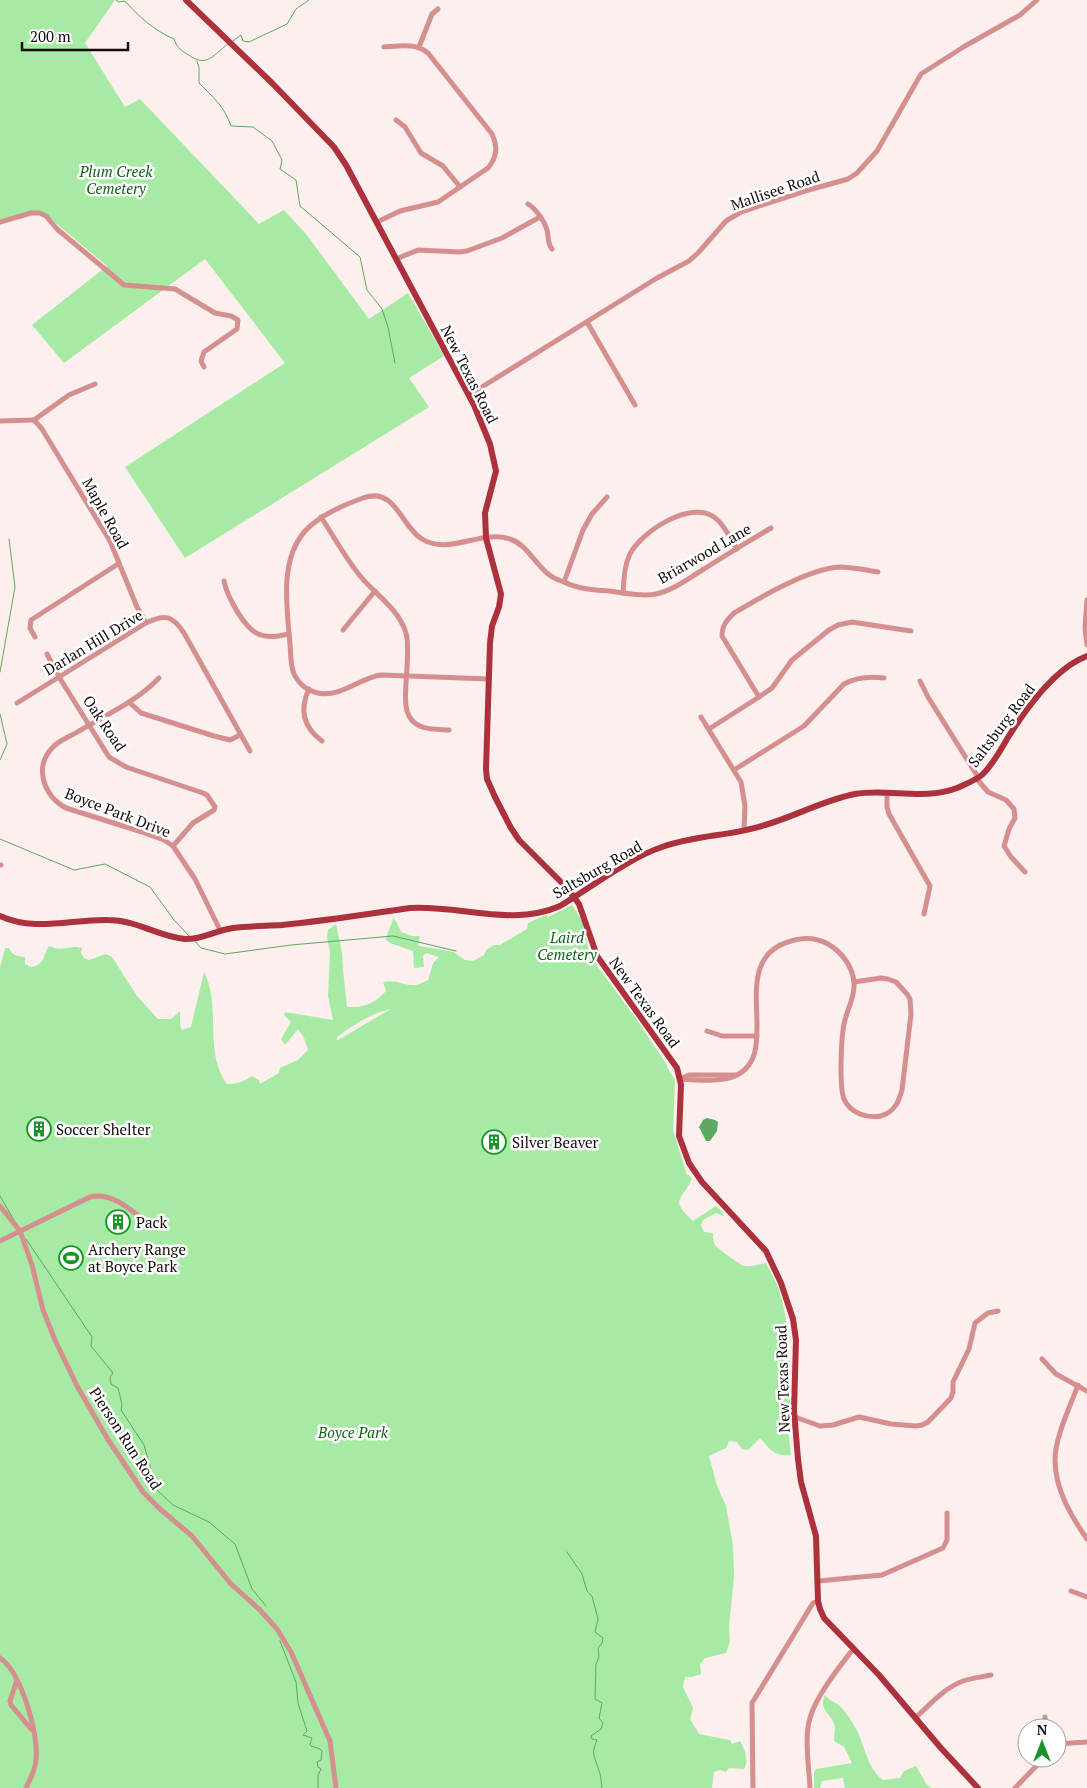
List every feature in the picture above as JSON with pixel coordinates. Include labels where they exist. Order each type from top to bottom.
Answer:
[{"type":"main road","name":"New Texas Road","points":[[186,0],[323,134],[346,165],[469,395],[481,421],[495,464],[494,481],[485,513],[486,538],[501,594],[490,636],[486,744],[487,778],[510,828],[519,840],[574,897],[582,909],[590,941],[597,956],[671,1059],[680,1078],[679,1136],[690,1163],[702,1182],[766,1251],[781,1283],[789,1304],[796,1340],[795,1417],[800,1475],[816,1536],[818,1601],[824,1618],[879,1675],[978,1788]]},
{"type":"main road","name":"Saltsburg Road","points":[[0,916],[30,924],[118,920],[174,936],[192,938],[220,930],[317,921],[426,907],[515,916],[548,911],[653,850],[677,842],[770,824],[824,803],[848,796],[858,794],[943,792],[977,778],[987,769],[1026,710],[1046,687],[1070,664],[1087,656]]},
{"type":"street","name":"Mallisee Road","points":[[469,395],[689,260],[698,253],[726,220],[749,209],[848,178],[857,173],[877,151],[921,74],[965,46],[1020,15],[1037,0]]},
{"type":"street","points":[[419,47],[431,16],[434,10],[438,9]]},
{"type":"street","points":[[377,222],[400,211],[438,202],[488,168],[496,154],[495,141],[486,126],[428,53],[419,47],[384,47]]},
{"type":"street","points":[[396,120],[405,127],[421,153],[443,166],[460,187]]},
{"type":"street","points":[[528,204],[535,209],[546,228],[548,244],[552,249]]},
{"type":"street","points":[[0,222],[22,215],[40,214],[46,216],[58,230],[124,285],[175,289],[215,313],[238,320],[236,329],[204,352],[201,361],[204,367]]},
{"type":"street","points":[[396,259],[415,250],[467,251],[499,240],[540,217]]},
{"type":"street","points":[[587,322],[634,405]]},
{"type":"street","points":[[0,420],[34,420],[69,396],[95,384]]},
{"type":"street","name":"Maple Road","points":[[34,420],[42,428],[104,529],[137,607],[146,623]]},
{"type":"street","name":"Briarwood Lane","points":[[321,517],[363,498],[372,496],[382,498],[393,504],[414,533],[432,544],[452,544],[502,537],[519,543],[548,574],[564,582],[582,588],[649,595],[673,588],[771,528]]},
{"type":"street","points":[[564,582],[583,530],[592,514],[607,498]]},
{"type":"street","points":[[623,592],[626,567],[634,547],[646,535],[681,514],[690,511],[700,511],[714,517],[720,522],[737,548]]},
{"type":"street","points":[[449,730],[424,728],[418,726],[409,717],[406,708],[407,675],[408,644],[406,632],[391,606],[360,575],[321,517],[306,531],[299,540],[288,567],[286,618],[291,663],[295,675],[300,682],[309,689],[320,693],[332,693],[373,676],[407,675],[489,679]]},
{"type":"street","points":[[35,637],[30,628],[31,620],[118,564]]},
{"type":"street","points":[[759,697],[722,636],[725,622],[734,613],[780,587],[822,570],[846,567],[878,572]]},
{"type":"street","points":[[224,581],[226,591],[245,622],[254,631],[261,635],[274,637],[289,634]]},
{"type":"street","points":[[343,630],[375,591]]},
{"type":"street","points":[[1087,600],[1085,630],[1087,645]]},
{"type":"street","name":"Darlan Hill Drive","points":[[17,703],[146,623],[159,617],[170,618],[177,622],[250,752]]},
{"type":"street","points":[[709,729],[759,697],[776,683],[792,660],[838,625],[852,622],[911,631]]},
{"type":"street","name":"Oak Road","points":[[47,654],[59,677],[102,746],[115,762],[138,772],[203,793],[207,795],[215,807],[214,810],[193,823],[172,846]]},
{"type":"street","points":[[734,770],[804,726],[844,684],[852,679],[862,677],[884,678]]},
{"type":"street","name":"Boyce Park Drive","points":[[159,678],[129,702],[54,746],[44,760],[42,772],[46,789],[54,801],[66,808],[142,832],[164,840],[172,846],[196,879],[220,930]]},
{"type":"street","points":[[920,681],[977,778],[988,792],[1006,800],[1014,808],[1015,818],[1007,834],[1005,849],[1024,872]]},
{"type":"street","points":[[309,689],[303,704],[303,713],[315,734],[322,740]]},
{"type":"street","points":[[129,702],[141,713],[214,736],[228,740],[240,735]]},
{"type":"street","points":[[701,717],[734,770],[744,792],[744,830]]},
{"type":"street","points":[[888,793],[887,807],[889,814],[930,886],[924,914]]},
{"type":"street","points":[[680,1078],[689,1075],[736,1075],[742,1072],[752,1060],[756,1048],[756,986],[758,974],[764,960],[779,946],[805,938],[817,940],[837,950],[851,970],[854,982],[854,992],[844,1021],[842,1034],[842,1089],[844,1098],[854,1111],[865,1116],[876,1117],[885,1114],[893,1109],[899,1101],[902,1090],[911,1006],[907,994],[896,982],[881,978],[854,982]]},
{"type":"street","points":[[707,1031],[722,1036],[757,1036]]},
{"type":"street","points":[[0,1241],[90,1197],[97,1196],[112,1198],[146,1222]]},
{"type":"street","name":"Pierson Run Road","points":[[0,1206],[20,1231],[32,1265],[43,1310],[77,1386],[107,1438],[143,1492],[192,1536],[231,1584],[277,1628],[291,1652],[330,1742],[336,1788]]},
{"type":"street","points":[[795,1417],[820,1426],[833,1425],[859,1417],[891,1424],[916,1426],[928,1422],[950,1398],[953,1392],[953,1382],[968,1349],[975,1323],[988,1313],[998,1311]]},
{"type":"street","points":[[1042,1359],[1056,1374],[1087,1391]]},
{"type":"street","points":[[1078,1386],[1059,1439],[1055,1460],[1059,1486],[1067,1507],[1087,1539]]},
{"type":"street","points":[[818,1581],[882,1575],[943,1548],[947,1540],[947,1513]]},
{"type":"street","points":[[1071,1591],[1087,1597]]},
{"type":"street","points":[[753,1788],[752,1703],[813,1603],[818,1601]]},
{"type":"street","points":[[810,1788],[808,1732],[810,1718],[821,1696],[854,1648]]},
{"type":"street","points":[[0,1658],[4,1660],[26,1698],[33,1732],[36,1747],[35,1768],[26,1788]]},
{"type":"street","points":[[915,1718],[956,1684],[991,1675]]},
{"type":"street","points":[[17,1680],[10,1705],[33,1732]]},
{"type":"street","points":[[16,1711],[27,1706]]},
{"type":"street","points":[[1067,1743],[1087,1742]]},
{"type":"street","points":[[1015,1788],[1034,1768]]},
{"type":"green space","name":"Plum Creek Cemetery","points":[[0,0],[115,0],[85,43],[125,107],[140,99],[259,224],[284,210],[306,234],[369,319],[408,293],[444,356],[409,378],[429,407],[185,558],[125,467],[285,363],[205,259],[64,363],[32,325],[107,266],[51,219],[30,211],[0,220]]},
{"type":"green space","name":"Boyce Park","points":[[572,905],[583,922],[588,947],[598,967],[637,1020],[675,1080],[673,1130],[687,1175],[692,1179],[679,1201],[681,1209],[693,1221],[716,1206],[722,1211],[724,1216],[716,1213],[703,1220],[701,1225],[704,1232],[713,1233],[715,1245],[742,1265],[750,1266],[766,1263],[778,1287],[783,1307],[790,1359],[791,1428],[788,1428],[791,1455],[777,1454],[760,1438],[748,1450],[742,1449],[737,1442],[729,1441],[726,1448],[709,1456],[717,1486],[726,1506],[733,1545],[734,1577],[729,1627],[730,1641],[726,1653],[705,1658],[700,1664],[701,1674],[685,1677],[683,1687],[693,1708],[690,1719],[699,1734],[730,1740],[732,1744],[740,1741],[746,1755],[744,1769],[729,1768],[726,1772],[720,1770],[714,1772],[712,1788],[0,1788],[0,967],[5,948],[9,948],[15,955],[25,957],[25,964],[31,967],[41,962],[49,946],[59,949],[82,948],[81,953],[84,958],[89,960],[106,954],[112,957],[137,996],[158,1019],[171,1019],[180,1011],[180,1026],[182,1030],[191,1027],[204,972],[212,1000],[214,1043],[220,1071],[227,1084],[234,1084],[252,1076],[259,1080],[260,1084],[279,1073],[280,1068],[298,1060],[308,1050],[304,1038],[298,1029],[285,1045],[281,1039],[291,1022],[284,1015],[285,1012],[333,1020],[328,996],[330,952],[327,937],[328,930],[336,924],[342,952],[347,1007],[353,1007],[364,1006],[378,999],[386,991],[383,982],[392,981],[416,985],[428,980],[433,963],[439,957],[426,953],[423,956],[424,967],[414,968],[413,951],[386,940],[393,918],[401,932],[412,936],[420,936],[418,945],[454,952],[465,960],[473,961],[484,955],[486,950],[494,945],[500,945],[527,929],[528,923],[546,915],[548,917]],"holes":[[[391,1009],[338,1040],[337,1037],[356,1024],[370,1016]]]},
{"type":"green space","points":[[825,1695],[841,1707],[851,1720],[877,1775],[883,1780],[900,1778],[904,1771],[916,1766],[927,1785],[932,1788],[845,1788],[843,1778],[822,1781],[820,1788],[814,1788],[814,1772],[816,1769],[852,1763],[844,1747],[834,1741],[834,1724],[825,1711],[823,1704]]},
{"type":"shaded area","points":[[707,1118],[718,1122],[717,1131],[710,1141],[706,1141],[699,1127],[703,1120]]},
{"type":"waterway","points":[[116,0],[119,2],[125,1],[148,23],[174,39],[180,49],[199,60],[213,57],[228,44]]},
{"type":"waterway","points":[[233,41],[241,35],[243,41],[249,42],[287,24],[296,9],[309,0]]},
{"type":"waterway","points":[[197,61],[199,83],[222,107],[231,126],[253,127],[272,141],[282,160],[280,169],[296,180],[300,206],[360,257],[367,290],[382,309],[388,327],[395,363]]},
{"type":"waterway","points":[[0,672],[15,587],[9,539]]},
{"type":"waterway","points":[[0,714],[7,744],[0,760]]},
{"type":"waterway","points":[[0,839],[74,870],[105,864],[150,887],[174,920],[189,936]]},
{"type":"waterway","points":[[194,940],[201,948],[225,954],[291,945],[393,936],[456,951]]},
{"type":"waterway","points":[[0,1196],[15,1222]]},
{"type":"waterway","points":[[26,1239],[92,1337],[91,1346],[113,1373],[110,1377],[111,1384],[118,1388],[122,1404],[121,1410],[144,1445],[157,1490],[173,1505],[209,1522],[235,1544],[252,1589],[266,1606]]},
{"type":"waterway","points":[[567,1552],[582,1574],[587,1591],[592,1596],[598,1619],[595,1632],[603,1638],[598,1648],[599,1657],[596,1664],[595,1699],[602,1703],[599,1718],[603,1723],[601,1729],[591,1736],[592,1739],[597,1740],[594,1754],[602,1788]]},
{"type":"waterway","points":[[280,1641],[296,1682],[298,1703],[307,1731],[303,1735],[312,1738],[311,1746],[322,1751],[321,1760],[317,1762],[318,1767],[321,1769],[318,1775],[318,1788]]},
{"type":"place","name":"Soccer Shelter","points":[[39,1129]]},
{"type":"place","name":"Silver Beaver","points":[[494,1142]]},
{"type":"place","name":"Pack","points":[[118,1222]]},
{"type":"place","name":"Archery Range at Boyce Park","points":[[71,1258]]},
{"type":"park label","name":"Laird Cemetery","points":[[567,946]]}]
